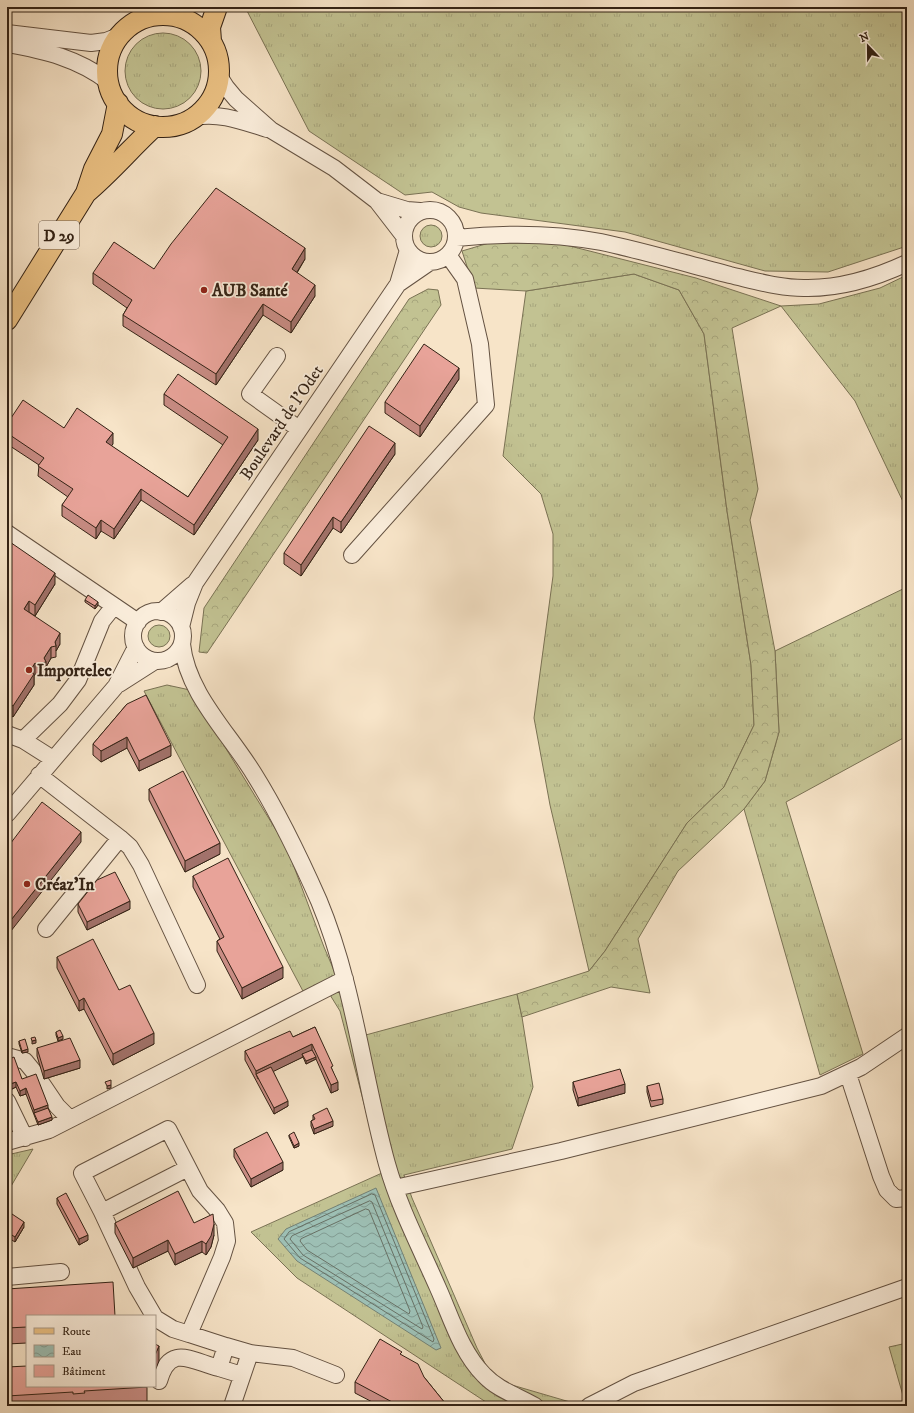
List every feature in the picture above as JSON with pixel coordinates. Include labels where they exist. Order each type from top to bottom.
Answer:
[{"type":"main road","points":[[211,41],[199,28],[175,11],[142,20],[127,29],[121,35],[110,57],[108,82],[118,103],[134,119],[155,126],[176,125],[195,117],[212,99],[219,76],[218,58],[211,41],[210,27],[217,7]]},
{"type":"main road","name":"D 29","points":[[7,320],[86,193],[94,169],[112,134],[118,103]]},
{"type":"main road","name":"D 29","points":[[86,193],[108,175],[136,143],[155,126]]},
{"type":"street","points":[[7,33],[91,43],[106,41],[121,35]]},
{"type":"street","points":[[7,44],[42,51],[76,62],[88,67],[108,82]]},
{"type":"street","points":[[219,76],[236,99],[271,130],[334,168],[377,201],[418,259],[430,262],[442,259],[452,250],[456,238],[454,225],[446,214],[433,209],[420,211],[407,210],[377,201]]},
{"type":"street","points":[[195,117],[210,115],[221,116],[271,130]]},
{"type":"street","points":[[406,243],[408,221],[420,211]]},
{"type":"street","points":[[456,238],[513,234],[556,236],[600,242],[750,280],[782,286],[808,288],[857,281],[876,276],[907,263]]},
{"type":"street","name":"Boulevard de l'Odet","points":[[398,284],[406,243]]},
{"type":"street","points":[[352,555],[486,405],[480,344],[465,279],[448,255]]},
{"type":"street","name":"Boulevard de l'Odet","points":[[193,685],[183,655],[183,635],[181,627],[187,603],[195,582],[398,284],[430,262]]},
{"type":"street","points":[[277,356],[250,394],[300,429]]},
{"type":"street","points":[[7,533],[138,622],[134,634],[136,647],[144,656],[160,660],[193,685],[243,756],[271,802],[319,901],[345,979],[387,1165],[395,1188],[459,1335],[471,1358],[483,1374],[495,1385],[536,1406]]},
{"type":"street","name":"Boulevard de l'Odet","points":[[138,622],[148,614],[161,612],[195,582]]},
{"type":"street","points":[[23,740],[60,704],[78,680],[102,621],[114,606]]},
{"type":"street","points":[[161,612],[173,616],[181,627]]},
{"type":"street","points":[[116,686],[160,660],[172,657],[182,644]]},
{"type":"street","points":[[7,814],[116,686],[136,647]]},
{"type":"street","points":[[7,734],[23,740],[53,759]]},
{"type":"street","points":[[39,775],[130,847],[141,865],[197,985]]},
{"type":"street","points":[[46,929],[120,838]]},
{"type":"street","points":[[7,1142],[49,1130],[345,979]]},
{"type":"street","points":[[395,1188],[561,1151],[794,1094],[821,1086],[848,1074],[907,1036]]},
{"type":"street","points":[[7,1056],[25,1061],[57,1106],[70,1119]]},
{"type":"street","points":[[848,1074],[881,1176],[887,1190],[896,1199],[907,1198]]},
{"type":"street","points":[[7,1101],[25,1138]]},
{"type":"street","points":[[153,1315],[137,1287],[82,1173],[168,1129],[200,1191],[217,1210],[225,1223],[227,1241],[222,1257],[189,1334]]},
{"type":"street","points":[[102,1212],[188,1168]]},
{"type":"street","points":[[7,1277],[61,1272]]},
{"type":"street","points":[[589,1406],[634,1383],[907,1287]]},
{"type":"street","points":[[156,1318],[173,1329],[226,1346],[250,1353],[293,1358],[336,1374]]},
{"type":"street","points":[[219,1368],[226,1346]]},
{"type":"street","points":[[232,1406],[250,1353]]},
{"type":"street","points":[[159,1380],[163,1367],[171,1359],[182,1357],[242,1375]]},
{"type":"green space","points":[[245,7],[907,7],[907,246],[828,272],[765,271],[625,232],[481,213],[459,207],[432,192],[405,195],[309,131]]},
{"type":"green space","points":[[163,33],[178,36],[190,44],[198,56],[201,71],[198,86],[190,98],[178,106],[163,109],[148,106],[136,98],[128,86],[125,71],[128,56],[136,44],[148,36]]},
{"type":"green space","points":[[427,225],[435,225],[442,232],[442,240],[435,247],[427,247],[420,240],[420,232]]},
{"type":"green space","points":[[489,243],[558,243],[696,278],[781,306],[732,328],[758,489],[750,520],[775,651],[779,732],[765,781],[744,809],[678,871],[638,939],[650,993],[611,987],[522,1017],[517,994],[589,971],[605,951],[687,823],[724,787],[754,725],[751,665],[727,511],[704,334],[679,290],[634,274],[526,291],[474,288],[462,251]]},
{"type":"green space","points":[[634,274],[679,290],[704,334],[727,511],[751,665],[754,725],[724,787],[687,823],[605,951],[589,971],[550,805],[534,718],[553,576],[553,534],[541,494],[503,456],[526,291]]},
{"type":"green space","points":[[907,275],[907,510],[855,401],[781,306],[819,304],[880,288]]},
{"type":"green space","points":[[428,289],[438,290],[441,305],[207,653],[199,652],[204,608],[409,299]]},
{"type":"green space","points":[[907,587],[907,736],[786,802],[863,1054],[820,1075],[744,809],[765,781],[779,732],[775,651]]},
{"type":"green space","points":[[159,625],[167,628],[170,636],[167,644],[159,647],[151,644],[148,636],[151,628]]},
{"type":"green space","points":[[167,685],[190,690],[287,848],[324,947],[362,1036],[517,994],[533,1087],[512,1149],[404,1175],[412,1198],[477,1348],[489,1371],[505,1383],[570,1402],[573,1406],[492,1406],[297,1278],[251,1232],[382,1173],[340,1011],[322,982],[304,993],[144,691]]},
{"type":"green space","points":[[33,1149],[7,1193],[7,1155]]},
{"type":"green space","points":[[907,1343],[907,1406],[906,1406],[889,1347]]},
{"type":"water","points":[[376,1188],[441,1348],[436,1350],[297,1261],[278,1239],[286,1229]]},
{"type":"building","points":[[7,69],[11,69],[9,75],[11,76],[7,84]]},
{"type":"building","name":"AUB Santé","points":[[216,188],[305,248],[292,269],[315,285],[291,322],[263,304],[216,374],[123,315],[132,300],[93,273],[114,242],[154,269],[171,244]]},
{"type":"building","points":[[424,344],[459,368],[420,426],[385,402]]},
{"type":"building","points":[[178,374],[258,429],[194,525],[141,489],[114,529],[101,520],[96,528],[62,505],[73,489],[38,466],[44,458],[7,433],[7,424],[23,400],[64,428],[77,408],[113,433],[106,442],[188,497],[228,437],[164,394]]},
{"type":"building","points":[[369,426],[395,443],[341,522],[333,517],[301,565],[284,553]]},
{"type":"building","points":[[7,540],[55,573],[35,605],[29,601],[24,609],[60,633],[55,642],[56,646],[51,647],[44,658],[46,662],[41,663],[39,666],[35,663],[30,671],[34,674],[13,706],[7,702]]},
{"type":"building","points":[[88,595],[98,602],[95,606],[85,600]]},
{"type":"building","points":[[146,695],[171,745],[139,761],[127,737],[101,751],[93,744],[127,704]]},
{"type":"building","points":[[183,771],[220,843],[185,861],[149,789]]},
{"type":"building","name":"Créaz'In","points":[[42,802],[81,832],[7,925],[7,848]]},
{"type":"building","points":[[228,858],[283,967],[242,988],[217,941],[224,937],[193,876]]},
{"type":"building","points":[[115,872],[130,901],[87,922],[78,904],[97,880]]},
{"type":"building","points":[[93,939],[119,990],[130,985],[154,1033],[113,1054],[84,998],[79,1001],[57,957]]},
{"type":"building","points":[[315,1027],[333,1066],[331,1067],[338,1082],[331,1085],[312,1044],[256,1071],[245,1051],[290,1031],[293,1037]]},
{"type":"building","points":[[60,1030],[63,1036],[58,1038],[56,1032]]},
{"type":"building","points":[[35,1037],[36,1040],[32,1041],[31,1038]]},
{"type":"building","points":[[70,1038],[80,1060],[44,1071],[37,1048]]},
{"type":"building","points":[[25,1039],[28,1049],[22,1051],[19,1041]]},
{"type":"building","points":[[312,1050],[316,1057],[306,1061],[302,1054]]},
{"type":"building","points":[[14,1057],[22,1079],[36,1074],[48,1105],[34,1110],[26,1088],[20,1091],[16,1082],[10,1084],[7,1077],[7,1060]]},
{"type":"building","points":[[271,1067],[288,1101],[274,1108],[256,1074]]},
{"type":"building","points":[[620,1069],[625,1084],[578,1098],[573,1082]]},
{"type":"building","points":[[111,1080],[111,1085],[107,1086],[105,1082]]},
{"type":"building","points":[[659,1083],[663,1099],[651,1101],[647,1086]]},
{"type":"building","points":[[48,1108],[52,1117],[38,1122],[34,1113]]},
{"type":"building","points":[[327,1108],[333,1121],[314,1129],[311,1121],[315,1119],[313,1115]]},
{"type":"building","points":[[267,1132],[283,1162],[251,1179],[234,1149]]},
{"type":"building","points":[[294,1132],[299,1143],[294,1146],[289,1135]]},
{"type":"building","points":[[178,1191],[194,1223],[213,1214],[214,1224],[211,1236],[206,1244],[202,1241],[175,1254],[168,1240],[133,1258],[115,1223]]},
{"type":"building","points":[[66,1193],[88,1235],[79,1239],[57,1198]]},
{"type":"building","points":[[9,1212],[24,1222],[15,1237],[7,1232],[7,1215]]},
{"type":"building","points":[[113,1282],[115,1315],[26,1315],[26,1327],[7,1328],[7,1289]]},
{"type":"building","points":[[380,1339],[402,1352],[400,1354],[418,1364],[424,1377],[445,1403],[450,1406],[396,1406],[394,1403],[355,1382]]},
{"type":"building","points":[[156,1344],[159,1346],[156,1353]]},
{"type":"building","points":[[26,1366],[26,1387],[147,1387],[84,1391],[85,1393],[73,1394],[73,1392],[7,1396],[7,1367]]},
{"type":"place","name":"AUB Santé","points":[[204,290]]},
{"type":"place","name":"Importelec","points":[[29,670]]},
{"type":"place","name":"Créaz'In","points":[[27,884]]}]
